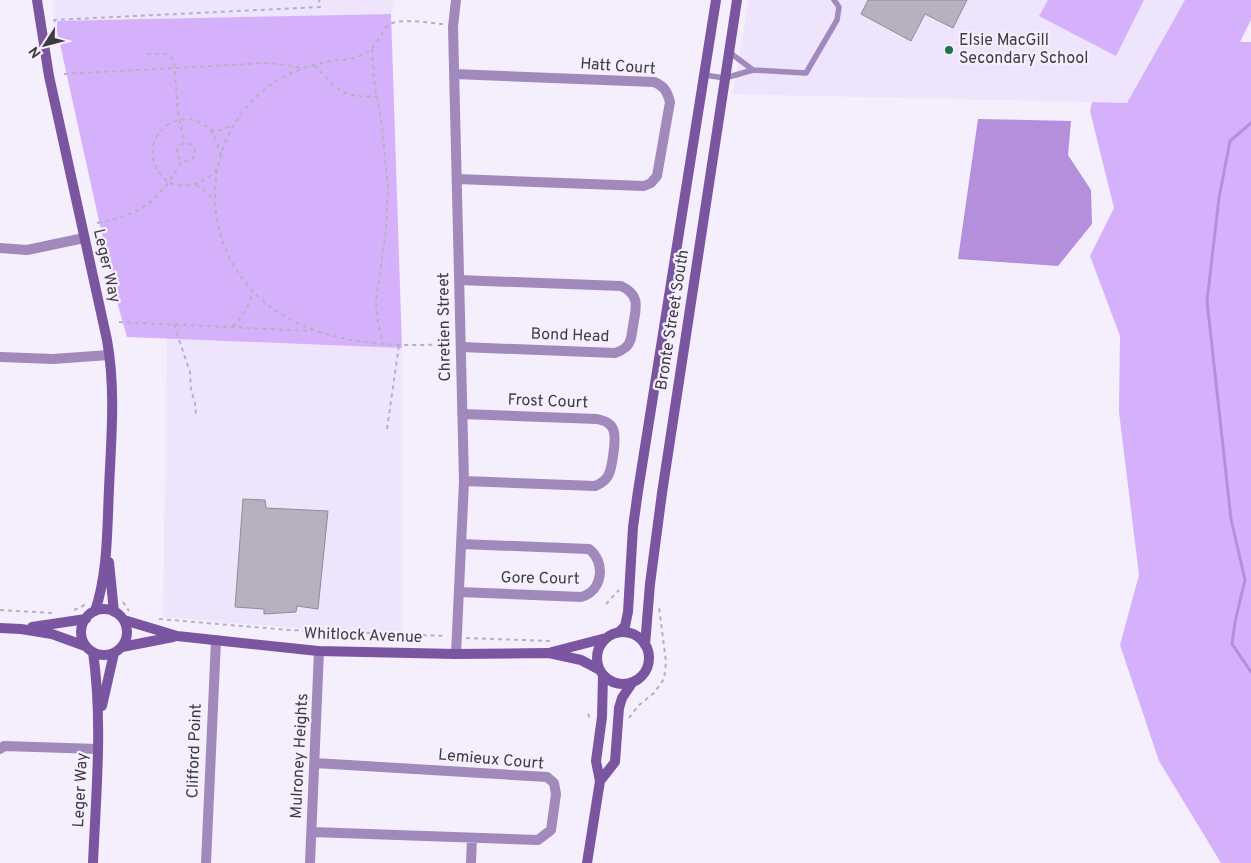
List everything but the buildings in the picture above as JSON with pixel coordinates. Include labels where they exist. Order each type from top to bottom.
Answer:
[{"type":"street","name":"Leger Way","points":[[37,0],[45,57],[109,355],[112,417],[107,541],[101,591],[95,611]]},
{"type":"street","name":"Chretien Street","points":[[456,0],[453,27],[464,481],[456,654]]},
{"type":"street","name":"Bronte Street South","points":[[619,632],[625,626],[628,612],[633,527],[638,491],[716,0]]},
{"type":"street","name":"Bronte Street South","points":[[645,645],[650,584],[662,493],[737,0]]},
{"type":"street","name":"Hatt Court","points":[[455,74],[654,82],[663,86],[670,102],[657,176],[651,183],[644,186],[457,179]]},
{"type":"street","points":[[0,248],[27,250],[84,238]]},
{"type":"street","name":"Bond Head","points":[[459,280],[621,286],[628,289],[633,295],[636,304],[630,342],[624,350],[615,353],[460,347]]},
{"type":"street","points":[[0,357],[53,359],[109,355]]},
{"type":"street","name":"Frost Court","points":[[462,414],[597,419],[610,424],[614,430],[615,439],[610,471],[607,478],[595,486],[464,481]]},
{"type":"street","name":"Leger Way","points":[[107,541],[114,612]]},
{"type":"street","name":"Gore Court","points":[[459,592],[581,597],[588,595],[597,586],[600,570],[597,555],[589,549],[461,544]]},
{"type":"street","points":[[21,628],[52,634],[89,649],[107,655],[118,650],[127,634],[124,620],[108,610],[95,611],[86,619],[81,632],[89,649]]},
{"type":"street","points":[[0,628],[21,628],[86,619]]},
{"type":"street","name":"Whitlock Avenue","points":[[124,620],[177,636],[320,651],[456,654],[549,653],[581,660],[601,672]]},
{"type":"street","points":[[619,632],[639,637],[649,655],[648,665],[644,674],[632,683],[617,684],[608,680],[601,672],[597,662],[596,652],[602,642],[619,632]]},
{"type":"street","name":"Whitlock Avenue","points":[[118,650],[177,636]]},
{"type":"street","name":"Whitlock Avenue","points":[[549,653],[607,638]]},
{"type":"street","name":"Clifford Point","points":[[206,863],[216,640]]},
{"type":"street","name":"Leger Way","points":[[89,649],[96,677],[99,719],[93,863]]},
{"type":"street","name":"Leger Way","points":[[99,719],[118,650]]},
{"type":"street","name":"Mulroney Heights","points":[[310,863],[320,651]]},
{"type":"street","points":[[587,863],[600,781],[596,761],[602,717],[601,672]]},
{"type":"street","points":[[600,781],[614,762],[619,708],[622,698],[632,683]]},
{"type":"street","points":[[0,749],[4,746],[98,749]]},
{"type":"street","name":"Lemieux Court","points":[[312,832],[538,840],[550,830],[556,794],[554,783],[547,777],[315,763]]},
{"type":"street","points":[[471,863],[472,838]]},
{"type":"lane","points":[[704,75],[726,78],[753,70],[806,73],[837,20],[839,7],[834,0]]},
{"type":"lane","points":[[729,52],[753,70]]},
{"type":"path","points":[[54,20],[320,7],[320,0]]},
{"type":"path","points":[[314,331],[278,312],[244,284],[232,265],[220,236],[214,200],[214,185],[221,155],[233,126],[242,112],[257,96],[278,80],[303,68],[354,58],[372,49],[386,26],[397,21],[443,24]]},
{"type":"path","points":[[372,49],[374,81],[382,127],[388,188],[386,230],[376,300],[377,317],[383,344]]},
{"type":"path","points":[[147,54],[168,54],[172,58],[184,143]]},
{"type":"path","points":[[64,74],[266,63],[286,64],[303,68]]},
{"type":"path","points":[[314,65],[340,90],[348,95],[377,97]]},
{"type":"path","points":[[217,168],[209,178],[196,184],[182,186],[169,184],[157,169],[153,158],[152,144],[156,135],[167,124],[180,120],[190,120],[199,122],[210,130],[221,155]]},
{"type":"path","points":[[210,130],[221,130],[233,126]]},
{"type":"path","points":[[182,161],[178,157],[177,151],[179,146],[184,143]]},
{"type":"path","points":[[182,161],[190,160],[195,154],[192,146],[184,143]]},
{"type":"path","points":[[97,223],[132,214],[152,201],[169,184],[182,161]]},
{"type":"path","points":[[196,184],[214,200]]},
{"type":"path","points":[[233,326],[245,314],[250,304],[252,292]]},
{"type":"path","points":[[119,322],[314,331],[360,342],[383,344],[449,344]]},
{"type":"path","points":[[173,324],[190,372],[191,390],[196,414]]},
{"type":"path","points":[[387,429],[399,345]]},
{"type":"path","points":[[119,596],[129,611],[136,615]]},
{"type":"path","points":[[74,610],[83,606],[91,597]]},
{"type":"path","points":[[627,722],[638,706],[654,693],[664,679],[666,662],[659,608]]},
{"type":"path","points":[[0,610],[53,613]]},
{"type":"path","points":[[156,619],[289,630],[557,641]]},
{"type":"shaded area","points":[[54,0],[394,0],[391,14],[54,21]]},
{"type":"shaded area","name":"Elsie MacGill Secondary School","points":[[749,0],[1185,0],[1127,103],[733,94]]},
{"type":"shaded area","points":[[1048,0],[1144,0],[1116,56],[1039,16]]},
{"type":"shaded area","points":[[1185,0],[1251,0],[1251,20],[1240,42],[1251,42],[1251,863],[1221,863],[1159,761],[1120,645],[1139,575],[1119,412],[1120,336],[1090,256],[1114,208],[1090,111],[1092,102],[1127,103]]},
{"type":"shaded area","points":[[391,14],[402,348],[127,337],[116,298],[54,21]]},
{"type":"shaded area","points":[[978,119],[1071,121],[1068,155],[1091,190],[1092,224],[1058,266],[958,259]]},
{"type":"shaded area","points":[[167,339],[402,348],[402,637],[163,617]]},
{"type":"waterway","points":[[1251,123],[1230,141],[1219,198],[1207,301],[1231,519],[1245,580],[1232,644],[1251,672]]},
{"type":"place","name":"Elsie MacGill Secondary School","points":[[949,50]]}]
